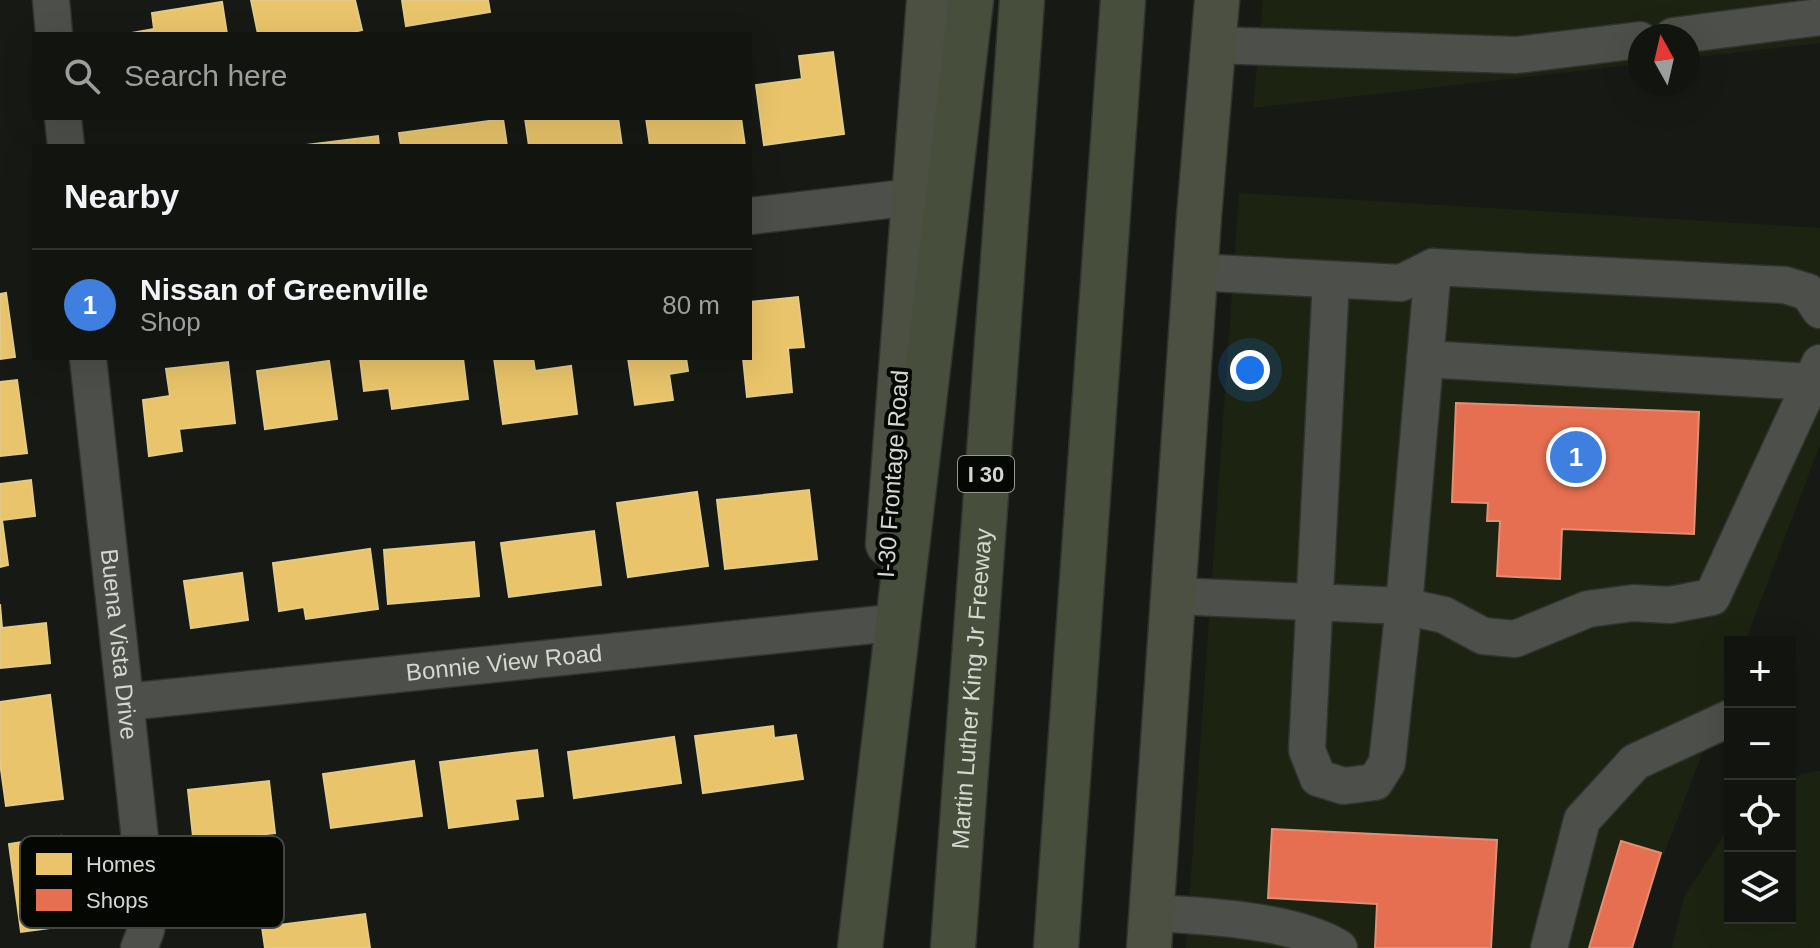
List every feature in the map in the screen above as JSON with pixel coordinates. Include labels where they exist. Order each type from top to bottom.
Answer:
[{"type":"highway","points":[[860,948],[971,0]]},
{"type":"highway","name":"Martin Luther King Jr Freeway","points":[[953,948],[1022,0]]},
{"type":"highway","points":[[1056,948],[1123,0]]},
{"type":"main road","name":"I-30 Frontage Road","points":[[860,948],[929,0]]},
{"type":"main road","points":[[1151,930],[1195,272],[1217,0]]},
{"type":"street","points":[[51,0],[54,32]]},
{"type":"street","points":[[1700,33],[1820,17]]},
{"type":"street","points":[[1213,45],[1516,55],[1628,41]]},
{"type":"street","points":[[63,120],[66,144]]},
{"type":"street","points":[[752,216],[913,197]]},
{"type":"street","points":[[1195,272],[1401,283],[1433,267],[1785,285],[1808,292],[1820,310]]},
{"type":"street","points":[[1331,280],[1307,750],[1318,778],[1344,786],[1375,782],[1387,763],[1404,606],[1433,267]]},
{"type":"street","points":[[1173,596],[1404,606],[1444,615],[1483,636],[1515,639],[1588,609],[1633,603],[1670,605],[1712,597],[1816,372],[1425,359]]},
{"type":"street","name":"Buena Vista Drive","points":[[88,360],[140,836]]},
{"type":"street","name":"Bonnie View Road","points":[[126,702],[882,624]]},
{"type":"street","points":[[1549,948],[1582,820],[1635,762],[1724,721]]},
{"type":"street","points":[[1151,930],[1225,917],[1322,937],[1339,948]]},
{"type":"shaded area","points":[[1263,0],[1820,0],[1820,43],[1700,57],[1700,24],[1628,24],[1628,65],[1253,108]]},
{"type":"shaded area","points":[[1239,193],[1820,228],[1820,445],[1747,636],[1724,636],[1724,697],[1628,948],[1186,948]]},
{"type":"shaded area","points":[[1820,771],[1820,948],[1672,948],[1684,897],[1724,835],[1724,924],[1796,924],[1796,778]]},
{"type":"building: Homes","points":[[251,0],[355,0],[362,30],[354,32],[258,32]]},
{"type":"building: Homes","points":[[402,0],[488,0],[490,12],[406,26]]},
{"type":"building: Homes","points":[[222,2],[227,32],[137,32],[154,29],[152,13]]},
{"type":"building: Homes","points":[[833,52],[844,134],[764,145],[756,85],[802,79],[799,56]]},
{"type":"building: Homes","points":[[503,120],[507,144],[401,144],[399,133]]},
{"type":"building: Homes","points":[[525,120],[618,120],[622,144],[529,144]]},
{"type":"building: Homes","points":[[646,120],[741,120],[745,144],[650,144]]},
{"type":"building: Homes","points":[[378,136],[379,144],[314,144]]},
{"type":"building: Homes","points":[[6,293],[15,357],[0,359],[0,294]]},
{"type":"building: Homes","points":[[798,297],[804,347],[788,348],[792,392],[747,397],[743,360],[752,360],[752,302]]},
{"type":"building: Homes","points":[[360,360],[463,360],[468,399],[392,409],[389,388],[364,391]]},
{"type":"building: Homes","points":[[494,360],[533,360],[535,371],[571,366],[577,414],[503,424]]},
{"type":"building: Homes","points":[[628,360],[686,360],[688,371],[669,374],[673,400],[635,405]]},
{"type":"building: Homes","points":[[329,361],[337,419],[265,429],[257,371]]},
{"type":"building: Homes","points":[[228,362],[235,423],[179,429],[182,451],[149,456],[143,400],[170,396],[166,369]]},
{"type":"building: Homes","points":[[17,380],[27,453],[0,456],[0,382]]},
{"type":"building: Homes","points":[[31,480],[35,516],[2,520],[8,565],[0,567],[0,484]]},
{"type":"building: Homes","points":[[809,490],[817,559],[725,569],[717,500]]},
{"type":"building: Homes","points":[[697,492],[708,566],[628,577],[617,503]]},
{"type":"building: Homes","points":[[594,531],[601,585],[509,597],[501,543]]},
{"type":"building: Homes","points":[[474,542],[479,596],[388,604],[384,550]]},
{"type":"building: Homes","points":[[370,549],[378,609],[306,619],[304,607],[279,611],[273,563]]},
{"type":"building: Homes","points":[[242,573],[248,620],[191,628],[184,581]]},
{"type":"building: Homes","points":[[0,604],[2,628],[46,623],[50,663],[0,668]]},
{"type":"building: Homes","points":[[50,695],[63,799],[6,806],[0,762],[0,702]]},
{"type":"building: Homes","points":[[773,726],[774,738],[796,735],[803,779],[703,793],[695,736]]},
{"type":"building: Homes","points":[[674,737],[681,783],[574,798],[568,752]]},
{"type":"building: Homes","points":[[537,750],[543,796],[515,799],[518,819],[449,828],[440,762]]},
{"type":"building: Homes","points":[[414,761],[422,816],[331,828],[323,774]]},
{"type":"building: Homes","points":[[269,781],[275,833],[193,836],[188,790]]},
{"type":"building: Homes","points":[[20,842],[20,925],[9,844]]},
{"type":"building: Homes","points":[[365,914],[370,948],[265,948],[262,928],[284,928],[284,924]]},
{"type":"building: Homes","points":[[20,928],[51,928],[21,932]]},
{"type":"building: Shops","points":[[1456,403],[1699,412],[1694,534],[1562,529],[1560,579],[1497,576],[1500,521],[1487,521],[1488,503],[1452,502]]},
{"type":"building: Shops","points":[[1272,829],[1497,840],[1491,948],[1375,948],[1377,904],[1268,898]]},
{"type":"building: Shops","points":[[1621,841],[1661,853],[1632,948],[1589,948]]},
{"type":"place","name":"Nissan of Greenville","points":[[1576,457]]}]
